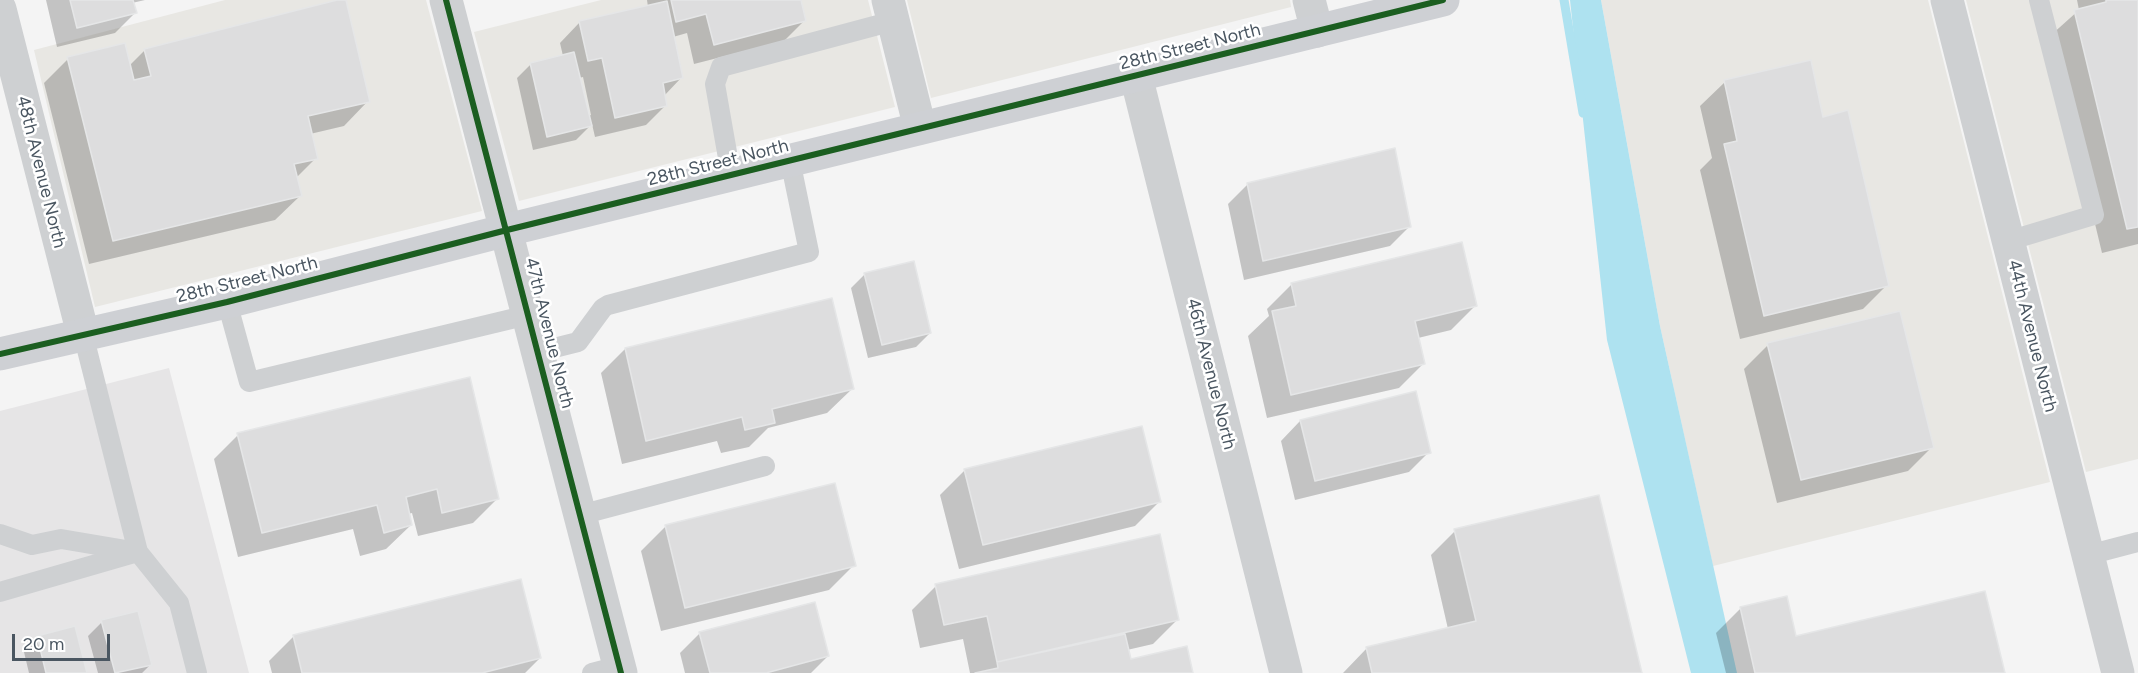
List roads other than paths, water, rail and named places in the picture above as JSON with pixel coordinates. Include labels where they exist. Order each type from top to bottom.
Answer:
[{"type":"street","name":"47th Avenue North","points":[[446,0],[580,516],[611,671]]},
{"type":"street","name":"28th Street North","points":[[0,354],[227,302],[507,230],[1136,76],[1313,15],[1443,0]]},
{"type":"street","name":"44th Avenue North","points":[[1947,0],[2118,673]]},
{"type":"street","name":"48th Avenue North","points":[[0,9],[83,334]]},
{"type":"street","points":[[890,11],[920,129]]},
{"type":"street","name":"46th Avenue North","points":[[1136,76],[1286,673]]},
{"type":"lane","points":[[2008,241],[2094,215],[2039,0]]},
{"type":"lane","points":[[732,175],[715,84],[721,67],[890,11]]},
{"type":"lane","points":[[538,352],[578,342],[608,305],[809,252],[790,160]]},
{"type":"lane","points":[[227,302],[249,382],[528,315]]},
{"type":"lane","points":[[83,334],[138,552],[179,603],[197,673]]},
{"type":"lane","points":[[580,516],[765,466]]},
{"type":"lane","points":[[0,534],[32,545],[61,539],[138,552]]},
{"type":"lane","points":[[2088,555],[2138,542]]},
{"type":"lane","points":[[0,592],[138,552]]},
{"type":"water","points":[[1570,0],[1601,0],[1660,326],[1737,673],[1691,673],[1607,340]]},
{"type":"waterway","points":[[1564,0],[1583,113]]}]
